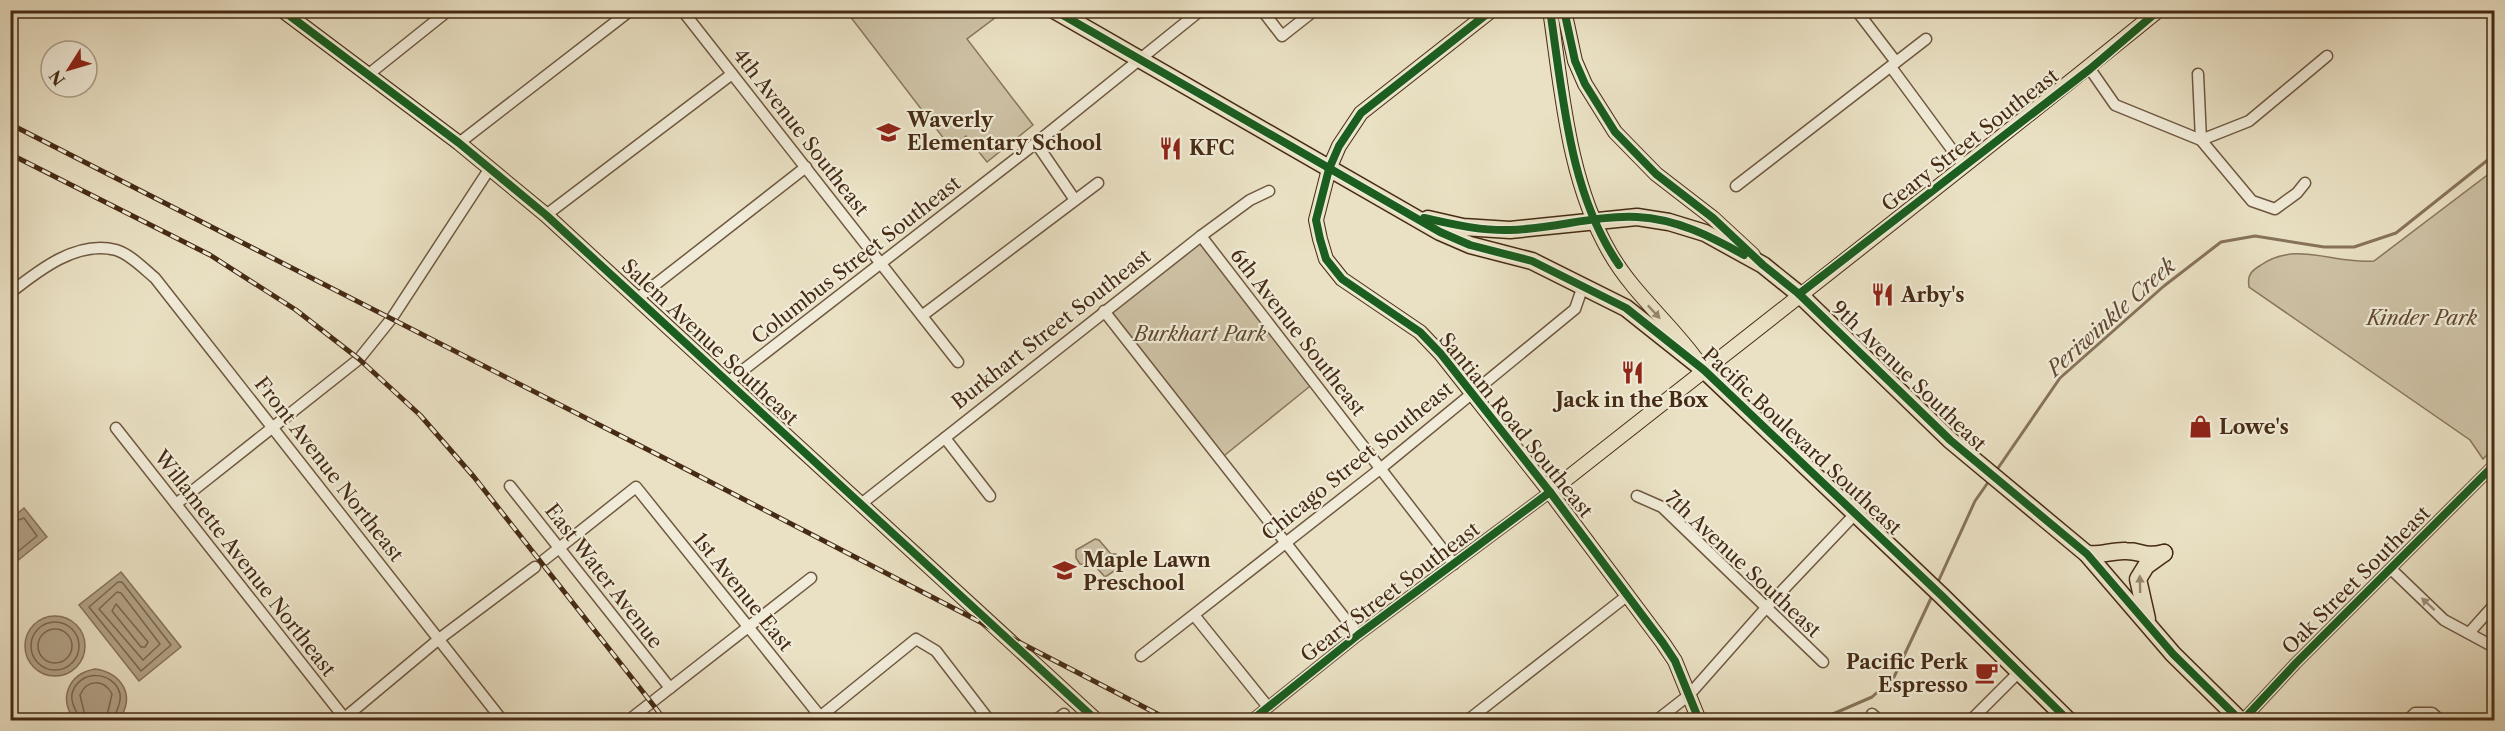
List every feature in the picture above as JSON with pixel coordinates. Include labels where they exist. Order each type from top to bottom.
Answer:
[{"type":"highway","name":"Pacific Boulevard Southeast","points":[[1054,10],[1329,169],[1460,241],[1532,261],[1626,308],[1704,370],[1856,513],[2068,720]]},
{"type":"highway","name":"Pacific Boulevard Southeast","points":[[1409,214],[1464,227],[1510,230],[1637,217],[1669,222],[1705,233],[1763,265]]},
{"type":"highway","name":"9th Avenue Southeast","points":[[1763,265],[1799,294],[1984,470],[2087,554],[2173,654],[2242,720]]},
{"type":"highway","points":[[2087,554],[2104,555],[2128,550],[2149,557],[2164,553],[2146,566],[2138,579],[2149,626]]},
{"type":"main road","name":"Salem Avenue Southeast","points":[[282,10],[459,143],[546,215],[638,297],[1096,720]]},
{"type":"main road","points":[[1329,169],[1339,146],[1361,113],[1492,10]]},
{"type":"main road","points":[[1550,10],[1573,148],[1594,220],[1610,253],[1640,296],[1685,344],[1704,370]]},
{"type":"main road","name":"9th Avenue Southeast","points":[[1564,10],[1575,61],[1581,76],[1615,132],[1656,174],[1713,218],[1763,265]]},
{"type":"main road","name":"Geary Street Southeast","points":[[1550,492],[1799,294],[2090,69],[2158,10]]},
{"type":"main road","name":"Santiam Road Southeast","points":[[1329,169],[1316,220],[1326,259],[1342,279],[1420,332],[1472,392],[1550,492],[1675,661],[1699,720]]},
{"type":"street","points":[[369,74],[449,10]]},
{"type":"street","points":[[459,143],[631,10]]},
{"type":"street","name":"4th Avenue Southeast","points":[[682,10],[958,362]]},
{"type":"street","name":"Columbus Street Southeast","points":[[729,381],[1036,143],[1201,10]]},
{"type":"street","points":[[1262,10],[1282,36],[1316,10]]},
{"type":"street","points":[[1859,10],[1893,65],[1964,166]]},
{"type":"street","points":[[1736,186],[1926,39]]},
{"type":"street","points":[[2201,140],[2249,121],[2327,56]]},
{"type":"street","points":[[2090,69],[2115,105],[2201,140],[2252,201],[2275,209],[2297,193],[2305,183]]},
{"type":"street","points":[[546,215],[732,74]]},
{"type":"street","points":[[2198,74],[2201,140]]},
{"type":"street","points":[[1036,143],[1075,200]]},
{"type":"street","points":[[638,297],[806,167]]},
{"type":"street","points":[[176,504],[359,359],[392,318],[490,168]]},
{"type":"street","points":[[923,315],[1098,183]]},
{"type":"street","name":"Burkhart Street Southeast","points":[[861,504],[1201,236],[1250,200],[1269,191]]},
{"type":"street","name":"6th Avenue Southeast","points":[[1201,236],[1454,564]]},
{"type":"street","name":"Front Avenue Northeast","points":[[10,293],[66,256],[89,249],[117,250],[155,278],[502,720]]},
{"type":"street","name":"Chicago Street Southeast","points":[[1141,656],[1380,469],[1575,309],[1583,286]]},
{"type":"street","points":[[1104,311],[1358,635]]},
{"type":"street","name":"Willamette Avenue Northeast","points":[[116,428],[344,720]]},
{"type":"street","points":[[945,438],[990,496]]},
{"type":"street","name":"Oak Street Southeast","points":[[2242,720],[2494,465]]},
{"type":"street","name":"East Water Avenue","points":[[510,486],[670,688]]},
{"type":"street","name":"1st Avenue East","points":[[560,548],[636,487],[820,719]]},
{"type":"street","name":"Geary Street Southeast","points":[[1252,720],[1358,635],[1550,492]]},
{"type":"street","name":"7th Avenue Southeast","points":[[1637,496],[1662,507],[1765,609],[1823,662]]},
{"type":"street","points":[[1657,720],[1689,695],[1765,609],[1856,513]]},
{"type":"street","points":[[344,720],[440,639],[560,548]]},
{"type":"street","points":[[2391,569],[2444,620],[2494,647]]},
{"type":"street","points":[[629,720],[810,578]]},
{"type":"street","points":[[1468,720],[1628,596]]},
{"type":"street","points":[[2469,633],[2494,605]]},
{"type":"street","points":[[1194,615],[1268,707]]},
{"type":"street","points":[[820,719],[916,639],[936,651],[989,720]]},
{"type":"street","points":[[1971,720],[2019,672]]},
{"type":"street","points":[[2408,720],[2415,714],[2436,717]]},
{"type":"green space","points":[[993,10],[1000,14],[967,39],[1033,125],[987,162],[966,136],[951,148],[846,11]]},
{"type":"green space","name":"Kinder Park","points":[[2494,170],[2494,448],[2483,459],[2470,440],[2249,287],[2249,279],[2252,271],[2258,267],[2288,254],[2374,261]]},
{"type":"green space","name":"Burkhart Park","points":[[1201,236],[1314,383],[1220,459],[1104,311]]},
{"type":"green space","points":[[1095,539],[1099,540],[1111,554],[1116,554],[1122,566],[1105,577],[1095,566],[1080,564],[1076,558],[1076,550]]},
{"type":"water","points":[[24,508],[47,537],[11,566],[11,519]]},
{"type":"water","points":[[121,572],[181,647],[139,681],[79,605]]},
{"type":"water","points":[[49,616],[61,616],[72,621],[80,629],[85,646],[83,658],[72,671],[61,676],[49,676],[38,671],[30,663],[25,652],[25,640],[30,629],[38,621]]},
{"type":"water","points":[[95,669],[113,675],[124,687],[126,703],[124,712],[118,720],[75,720],[70,712],[67,704],[68,688],[78,676]]},
{"type":"waterway","name":"Periwinkle Creek","points":[[1996,471],[2060,378],[2164,286],[2221,242],[2255,236],[2324,247],[2354,247],[2396,233],[2494,155]]},
{"type":"waterway","name":"Periwinkle Creek","points":[[1938,582],[1975,501],[1989,481]]},
{"type":"waterway","name":"Periwinkle Creek","points":[[1819,720],[1872,697],[1894,677],[1933,594]]},
{"type":"railway","points":[[10,124],[670,461],[1169,720]]},
{"type":"railway","points":[[10,154],[210,255],[296,310],[359,359],[420,415],[474,477],[665,720]]},
{"type":"cycle path","points":[[282,10],[459,143],[546,215],[1096,720]]},
{"type":"cycle path","points":[[1054,10],[1440,232],[1470,245],[1532,261],[1626,308],[1704,370],[1942,596],[2068,720]]},
{"type":"cycle path","points":[[1492,10],[1361,113],[1339,146],[1329,169],[1316,220],[1320,239],[1326,259],[1342,279],[1420,332],[1441,354],[1550,492],[1675,661],[1699,720]]},
{"type":"cycle path","points":[[1550,10],[1564,109],[1579,175],[1602,237],[1619,265]]},
{"type":"cycle path","points":[[1564,10],[1575,61],[1585,84],[1615,132],[1656,174],[1713,218],[1763,265],[1799,294],[1950,440],[2087,554],[2173,654],[2240,720]]},
{"type":"cycle path","points":[[1799,294],[2090,69],[2159,10]]},
{"type":"cycle path","points":[[1424,218],[1466,227],[1499,230],[1526,229],[1605,218],[1652,218],[1693,230],[1744,255]]},
{"type":"cycle path","points":[[2243,720],[2296,663],[2494,465]]},
{"type":"cycle path","points":[[1252,720],[1358,635],[1550,492]]},
{"type":"place","name":"Waverly Elementary School","points":[[889,132]]},
{"type":"place","name":"KFC","points":[[1171,148]]},
{"type":"place","name":"Arby's","points":[[1883,295]]},
{"type":"place","name":"Jack in the Box","points":[[1632,373]]},
{"type":"place","name":"Lowe's","points":[[2201,427]]},
{"type":"place","name":"Maple Lawn Preschool","points":[[1065,571]]},
{"type":"place","name":"Pacific Perk Espresso","points":[[1986,673]]}]
